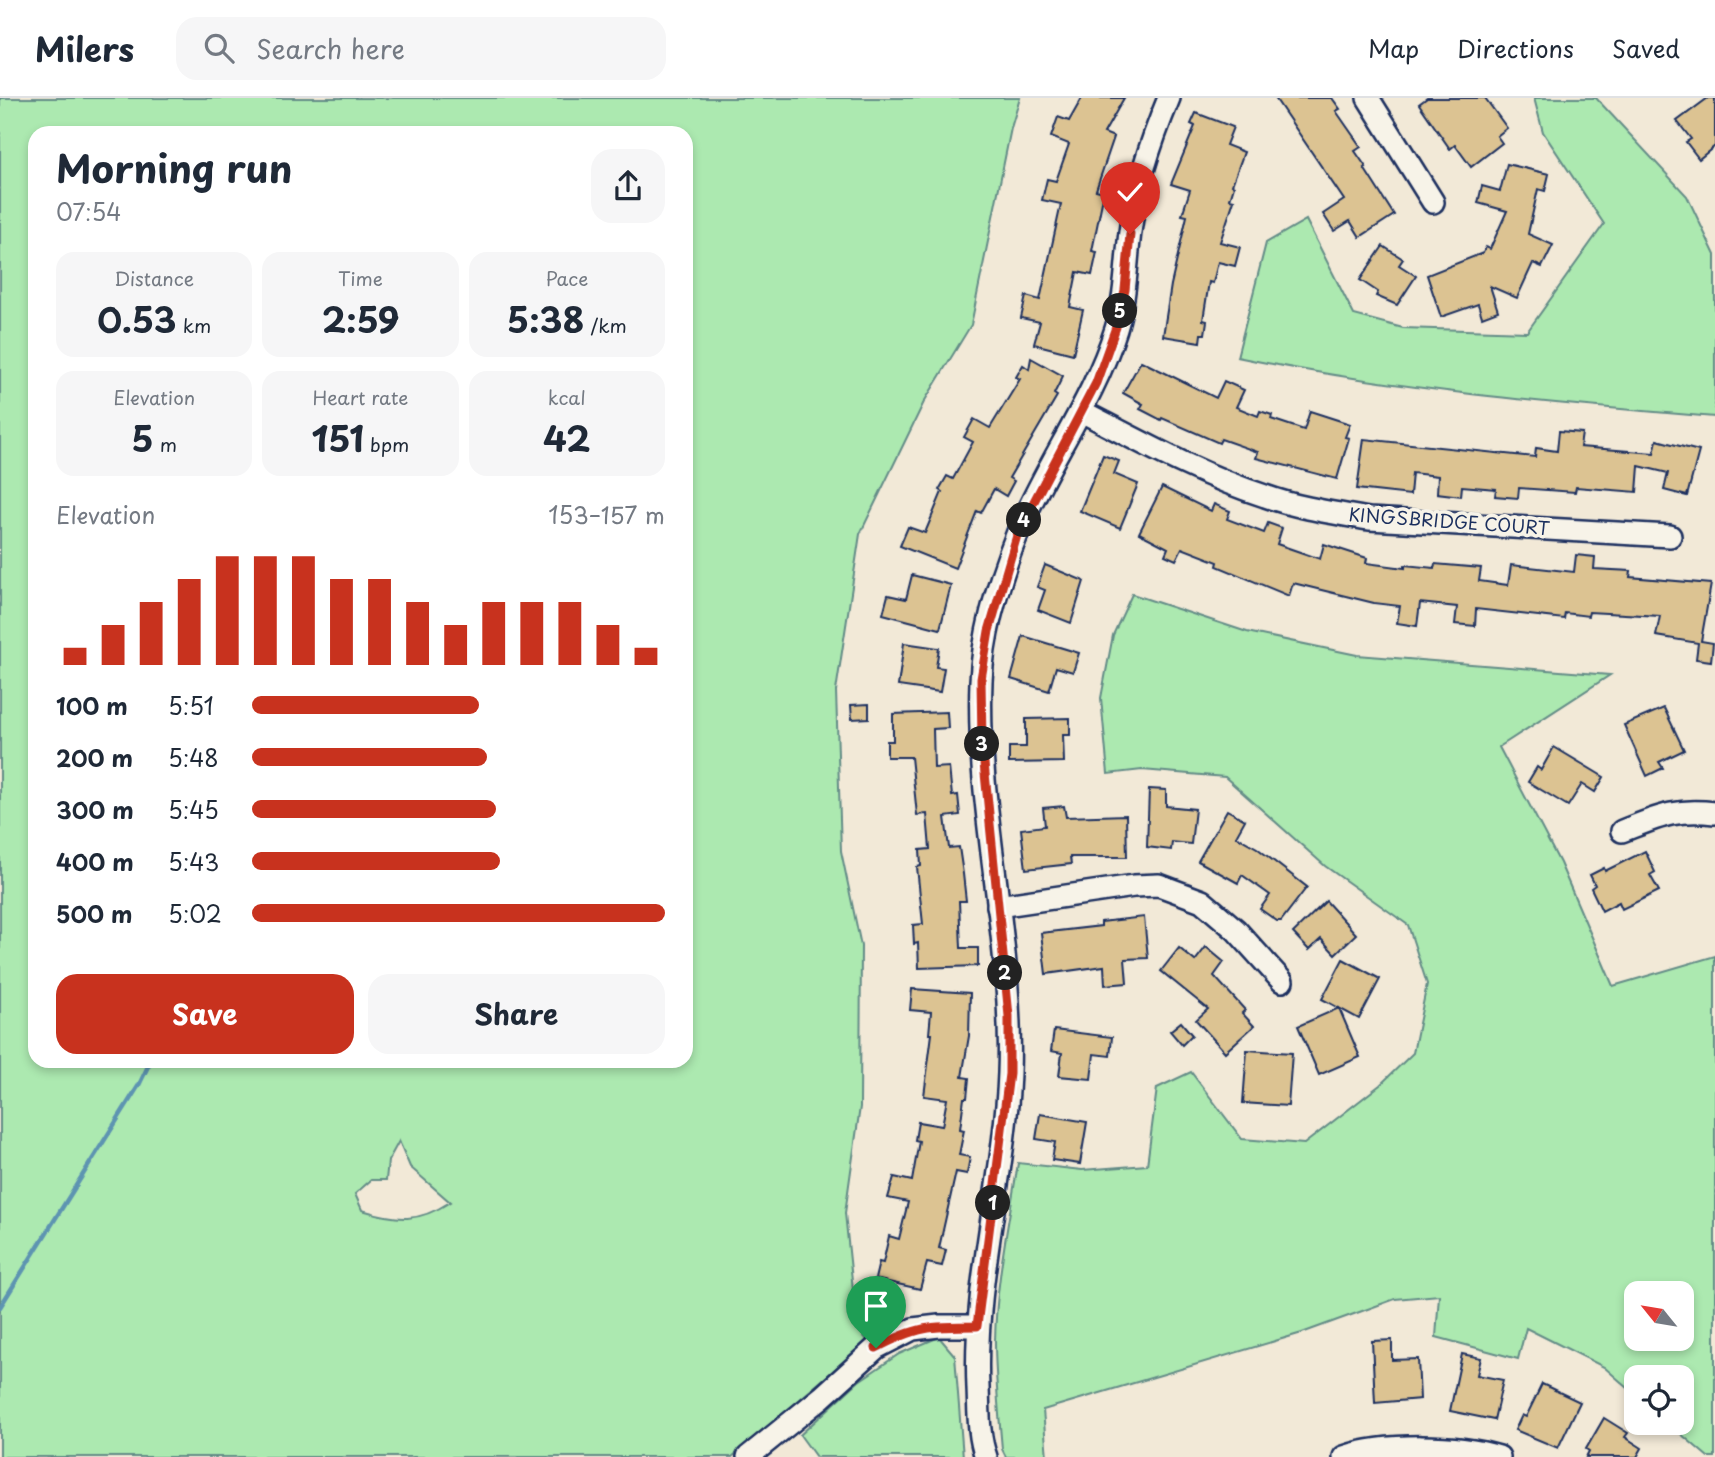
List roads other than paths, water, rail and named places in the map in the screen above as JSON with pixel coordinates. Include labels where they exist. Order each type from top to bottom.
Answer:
[{"type":"street","points":[[986,1457],[979,1417],[977,1326],[1009,1074],[1009,1016],[982,743],[981,679],[989,631],[1018,532],[1096,383],[1116,327],[1125,290],[1138,186],[1156,130],[1170,98]]},
{"type":"street","points":[[1368,98],[1433,202]]},
{"type":"street","name":"KINGSBRIDGE COURT","points":[[1081,411],[1221,480],[1265,497],[1335,513],[1369,519],[1670,536]]},
{"type":"street","points":[[1622,831],[1669,813],[1692,810],[1715,813]]},
{"type":"street","points":[[998,906],[1135,886],[1159,885],[1202,901],[1236,930],[1282,981]]},
{"type":"street","points":[[748,1457],[822,1397],[876,1348],[913,1329],[977,1326]]},
{"type":"street","points":[[1344,1457],[1385,1449],[1437,1448],[1499,1457]]},
{"type":"waterway","points":[[0,1307],[147,1068]]}]
